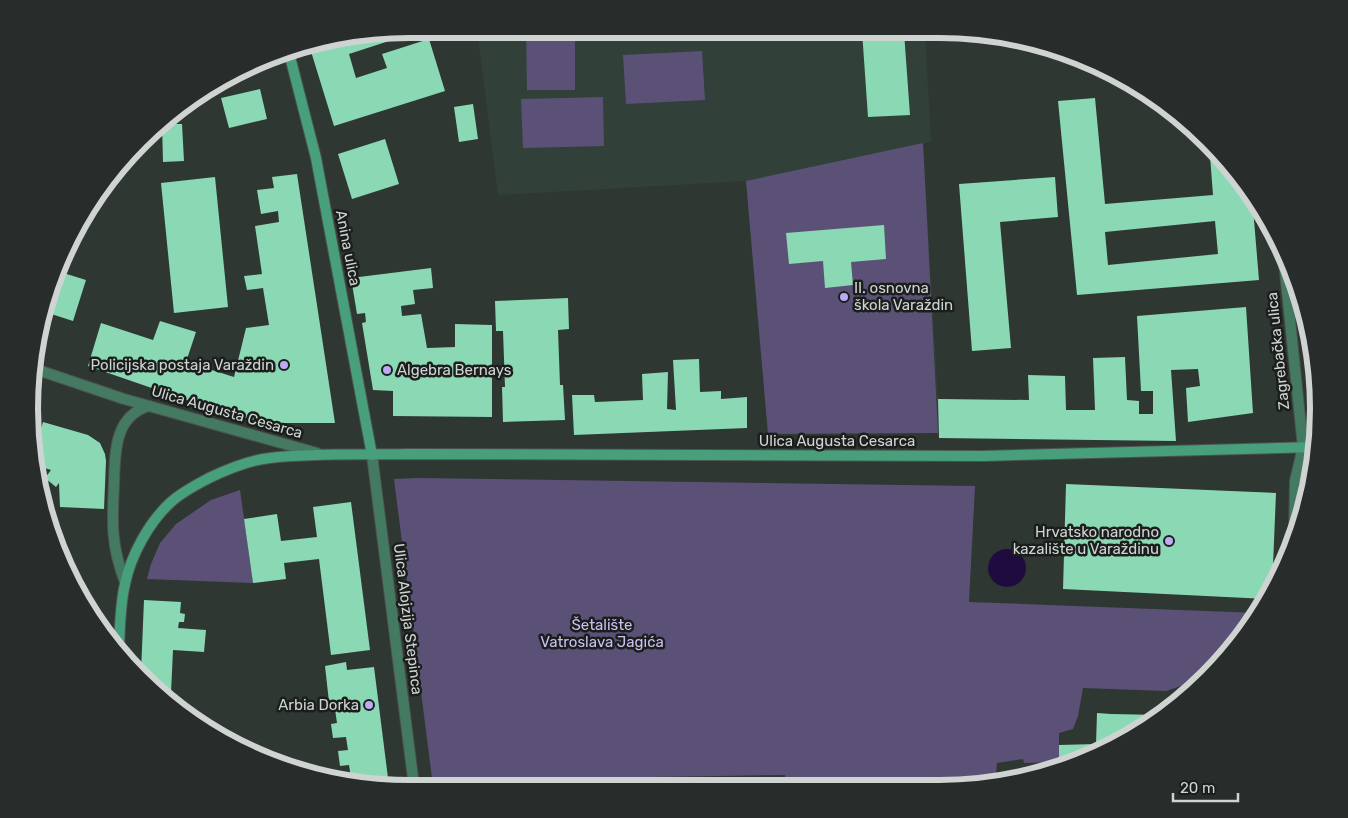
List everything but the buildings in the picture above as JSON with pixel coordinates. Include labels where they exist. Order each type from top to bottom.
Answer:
[{"type":"main road","name":"Anina ulica","points":[[290,57],[316,158],[372,455]]},
{"type":"main road","name":"Ulica Augusta Cesarca","points":[[119,641],[125,582],[136,553],[150,525],[171,502],[194,486],[221,472],[269,458],[322,454],[983,456],[1308,447]]},
{"type":"street","name":"Zagrebačka ulica","points":[[1285,276],[1303,447]]},
{"type":"street","name":"Ulica Augusta Cesarca","points":[[40,371],[124,399],[322,454]]},
{"type":"street","points":[[125,582],[115,551],[112,528],[116,450],[125,423],[139,409],[150,406]]},
{"type":"street","points":[[1303,447],[1307,455]]},
{"type":"street","points":[[1294,517],[1295,481],[1303,447]]},
{"type":"street","name":"Ulica Alojzija Stepinca","points":[[372,455],[413,780]]},
{"type":"shaded area","name":"II. osnovna škola Varaždin","points":[[478,38],[925,38],[931,142],[923,143],[938,399],[938,433],[768,434],[746,181],[498,195]]},
{"type":"shaded area","points":[[1007,549],[1020,555],[1026,568],[1020,581],[1007,587],[994,581],[988,568],[994,555]]},
{"type":"green space","points":[[526,38],[575,38],[575,90],[527,90]]},
{"type":"green space","points":[[702,51],[705,100],[626,104],[623,55]]},
{"type":"green space","points":[[603,97],[604,146],[523,148],[521,99]]},
{"type":"green space","points":[[923,143],[938,433],[768,434],[746,181]]},
{"type":"green space","name":"Šetalište Vatroslava Jagića","points":[[394,479],[975,486],[969,602],[1250,613],[1218,654],[1190,683],[1166,691],[1083,688],[1078,716],[1073,729],[1059,733],[1059,761],[1024,763],[1023,759],[997,763],[996,776],[963,780],[785,780],[785,775],[656,777],[656,780],[432,780]]},
{"type":"green space","points":[[240,490],[253,583],[147,579],[160,543],[176,524],[211,500]]},
{"type":"place","name":"II. osnovna škola Varaždin","points":[[844,297]]},
{"type":"place","name":"Policijska postaja Varaždin","points":[[284,365]]},
{"type":"place","name":"Algebra Bernays","points":[[387,370]]},
{"type":"place","name":"Hrvatsko narodno kazalište u Varaždinu","points":[[1169,541]]},
{"type":"place","name":"Arbia Dorka","points":[[369,705]]}]
